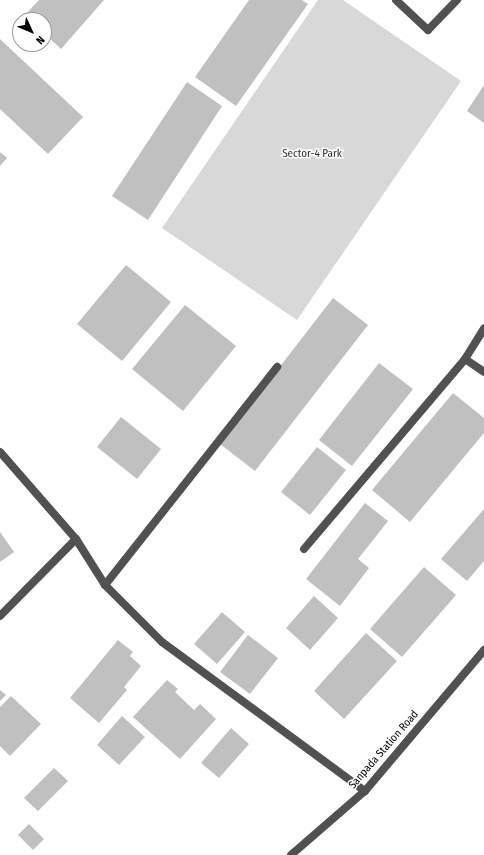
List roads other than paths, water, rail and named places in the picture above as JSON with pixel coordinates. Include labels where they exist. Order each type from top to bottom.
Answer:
[{"type":"street","points":[[396,0],[428,30],[457,0]]},
{"type":"street","points":[[304,549],[465,359],[484,328]]},
{"type":"street","points":[[465,359],[484,372]]},
{"type":"street","points":[[105,585],[277,367]]},
{"type":"street","points":[[0,452],[76,538],[105,585],[162,642],[365,791]]},
{"type":"street","points":[[0,616],[76,538]]},
{"type":"street","name":"Sanpada Station Road","points":[[292,855],[365,791],[484,650]]},
{"type":"park label","name":"Sector-4 Park","points":[[312,154]]}]
